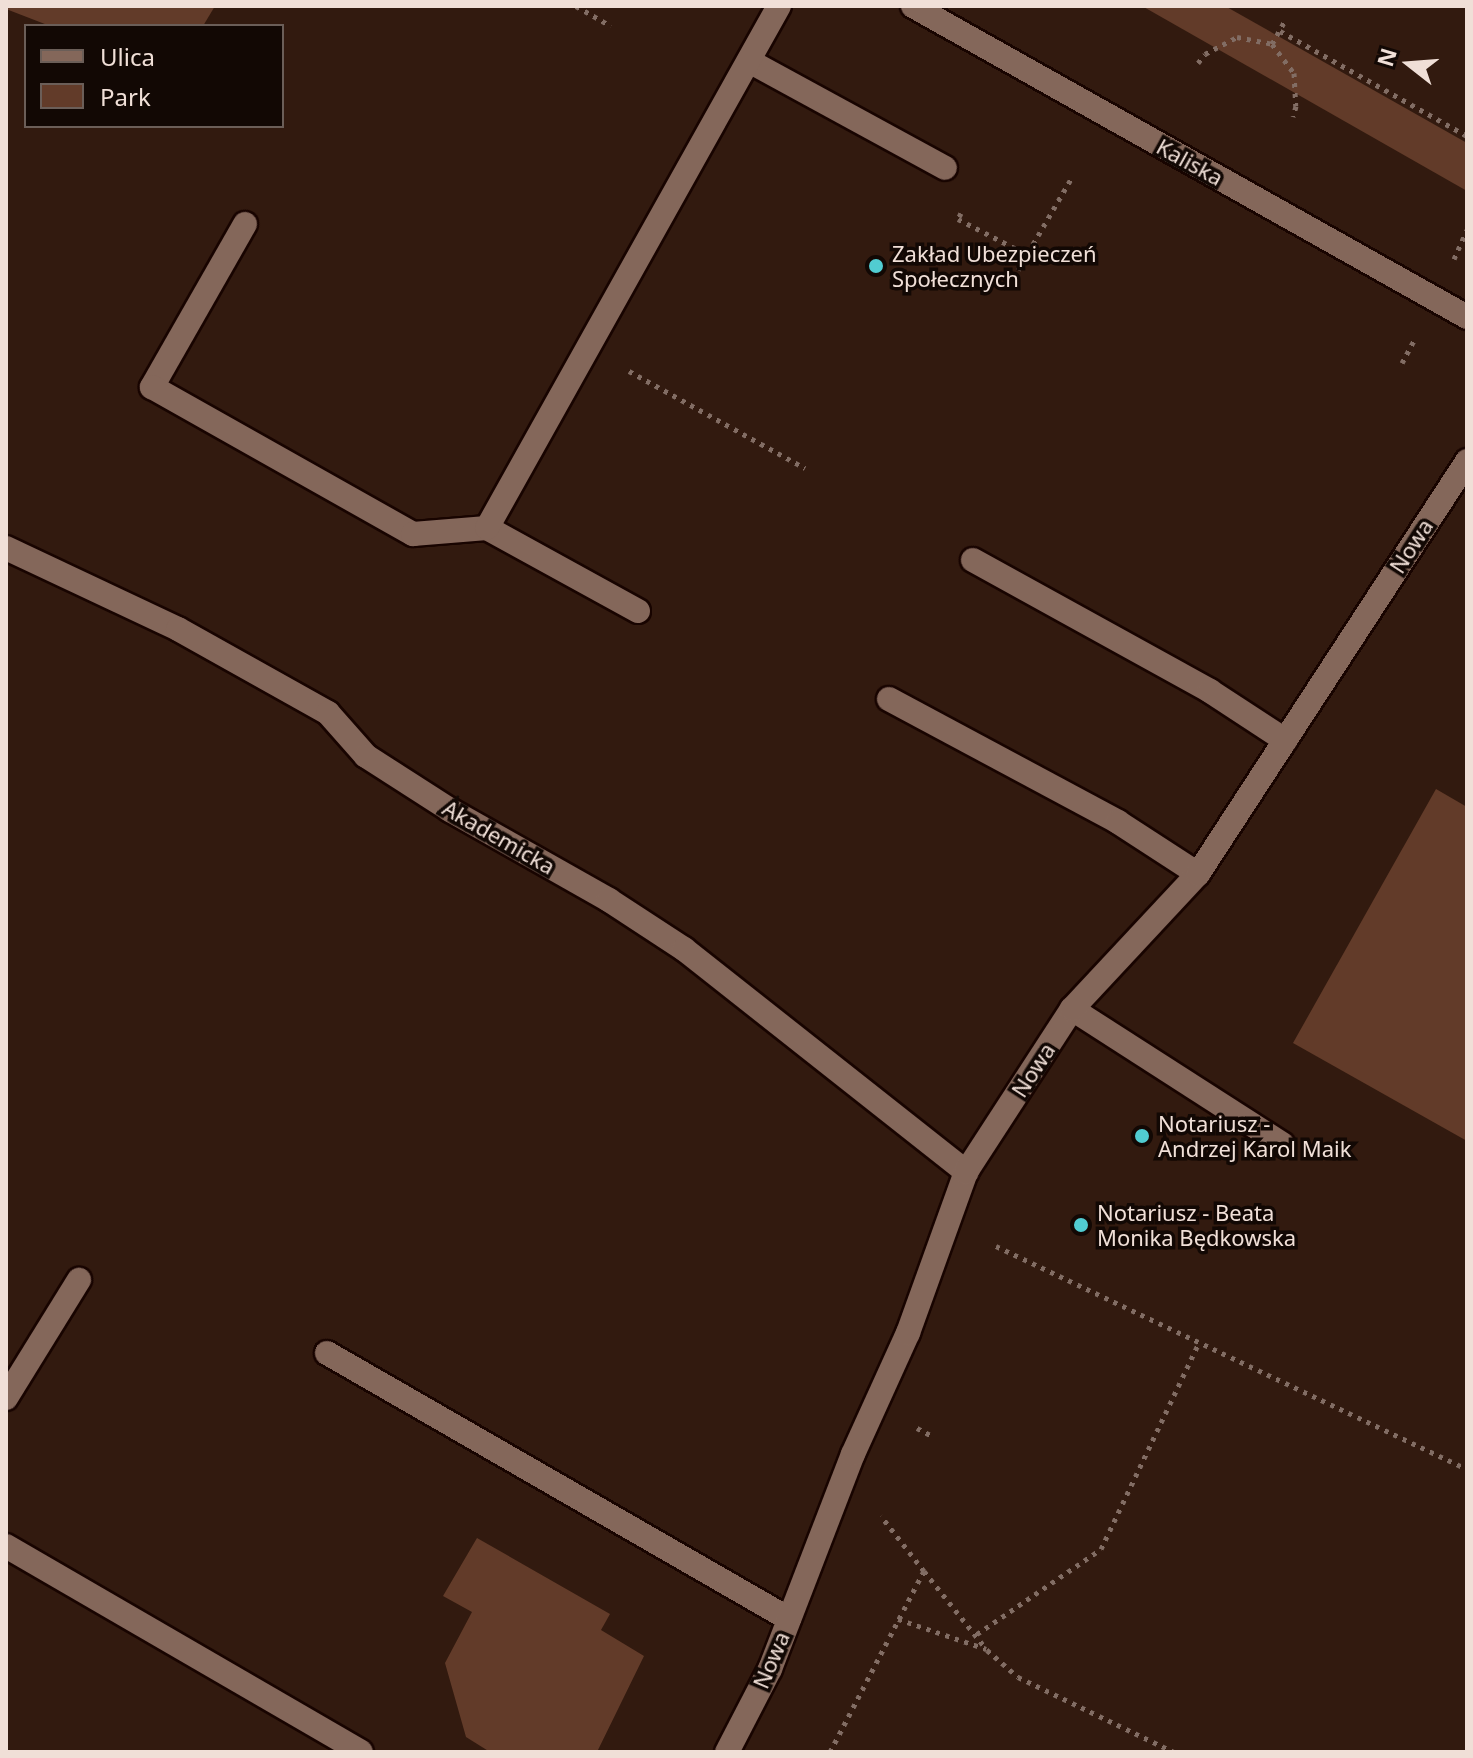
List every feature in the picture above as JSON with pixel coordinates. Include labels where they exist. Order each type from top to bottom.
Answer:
[{"type":"street","points":[[487,528],[779,6]]},
{"type":"street","name":"Kaliska","points":[[913,6],[1467,317]]},
{"type":"street","points":[[749,61],[945,168]]},
{"type":"street","points":[[245,224],[152,387],[413,534],[487,528],[638,611]]},
{"type":"street","name":"Nowa","points":[[727,1752],[770,1669],[853,1454],[908,1333],[966,1172],[1072,1009],[1198,874],[1467,461]]},
{"type":"street","name":"Akademicka","points":[[6,548],[178,629],[328,713],[366,756],[666,938],[966,1172]]},
{"type":"street","points":[[973,560],[1210,691],[1285,740]]},
{"type":"street","points":[[889,699],[1118,822],[1198,874]]},
{"type":"street","points":[[1072,1009],[1282,1144]]},
{"type":"street","points":[[6,1398],[79,1280]]},
{"type":"street","points":[[327,1353],[789,1619]]},
{"type":"street","points":[[6,1546],[361,1752]]},
{"type":"path","points":[[576,6],[611,26]]},
{"type":"path","points":[[1272,44],[1285,21]]},
{"type":"path","points":[[1280,31],[1467,136]]},
{"type":"path","points":[[1198,63],[1205,54],[1237,37],[1272,44],[1294,73],[1296,106],[1293,117]]},
{"type":"path","points":[[1018,270],[1071,179]]},
{"type":"path","points":[[958,219],[1026,254]]},
{"type":"path","points":[[1455,256],[1467,230]]},
{"type":"path","points":[[1402,363],[1421,327]]},
{"type":"path","points":[[586,347],[805,468]]},
{"type":"path","points":[[996,1246],[1467,1469]]},
{"type":"path","points":[[977,1634],[1101,1549],[1199,1343]]},
{"type":"path","points":[[917,1428],[930,1435]]},
{"type":"path","points":[[880,1508],[881,1521],[977,1634],[987,1650],[1018,1677],[1174,1752]]},
{"type":"path","points":[[830,1752],[924,1571]]},
{"type":"path","points":[[898,1619],[987,1650]]},
{"type":"green space","points":[[6,6],[215,6],[204,24],[45,24],[6,9]]},
{"type":"green space","points":[[1142,6],[1225,6],[1467,143],[1467,191]]},
{"type":"green space","points":[[1436,789],[1467,807],[1467,1141],[1293,1043]]},
{"type":"green space","points":[[477,1538],[610,1614],[601,1630],[644,1656],[597,1752],[490,1752],[466,1737],[445,1663],[472,1612],[443,1596]]},
{"type":"place","name":"Zakład Ubezpieczeń Społecznych","points":[[876,266]]},
{"type":"place","name":"Notariusz - Andrzej Karol Maik","points":[[1142,1136]]},
{"type":"place","name":"Notariusz - Beata Monika Będkowska","points":[[1081,1225]]}]
